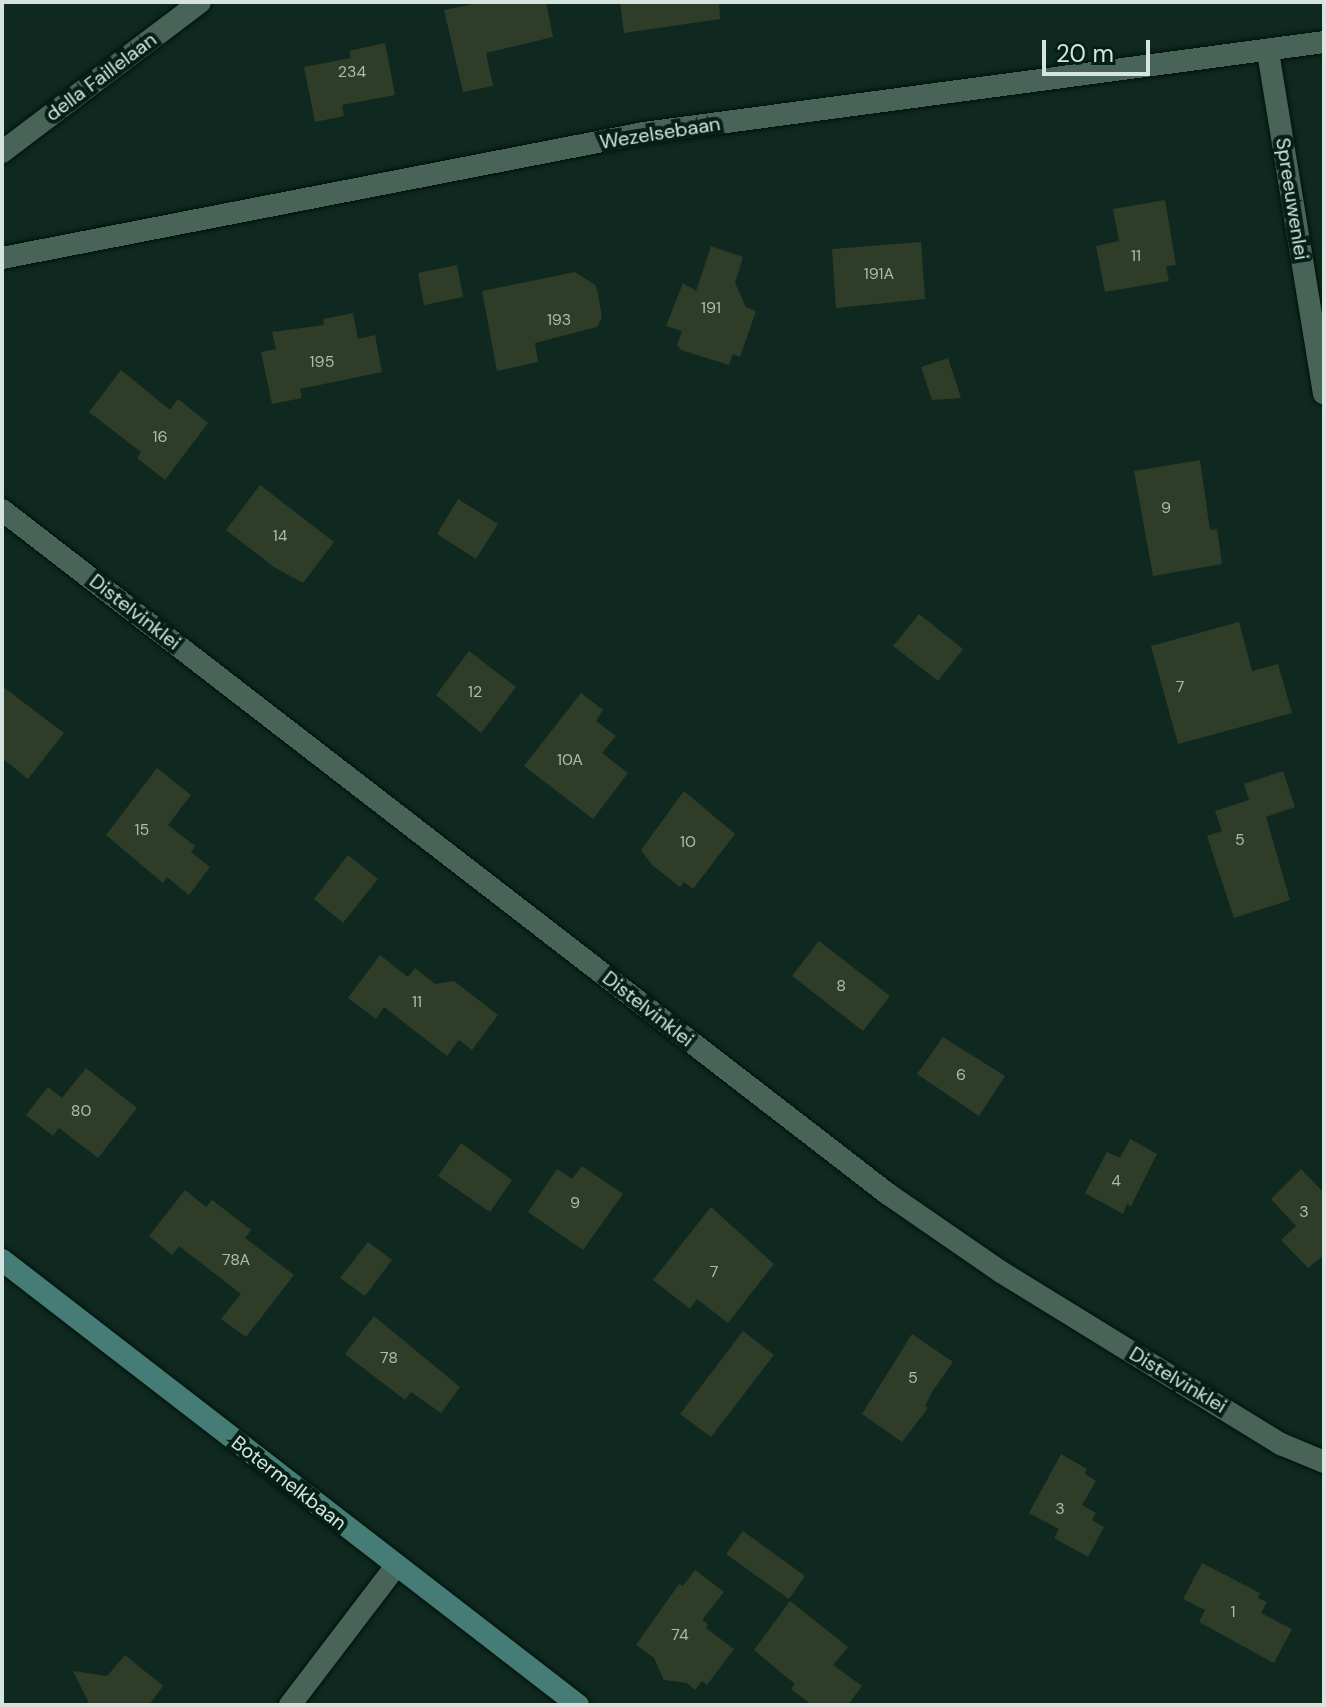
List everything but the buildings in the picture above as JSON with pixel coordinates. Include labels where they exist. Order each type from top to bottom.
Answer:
[{"type":"main road","name":"Botermelkbaan","points":[[2,1260],[578,1705]]},
{"type":"street","name":"della Faillelaan","points":[[2,152],[200,2]]},
{"type":"street","name":"Wezelsebaan","points":[[2,258],[644,133],[1268,52],[1324,42]]},
{"type":"street","name":"Spreeuwenlei","points":[[1268,52],[1324,393]]},
{"type":"street","name":"Distelvinklei","points":[[2,510],[888,1194],[1001,1272],[1281,1444],[1324,1462]]},
{"type":"street","points":[[290,1705],[396,1566]]}]
